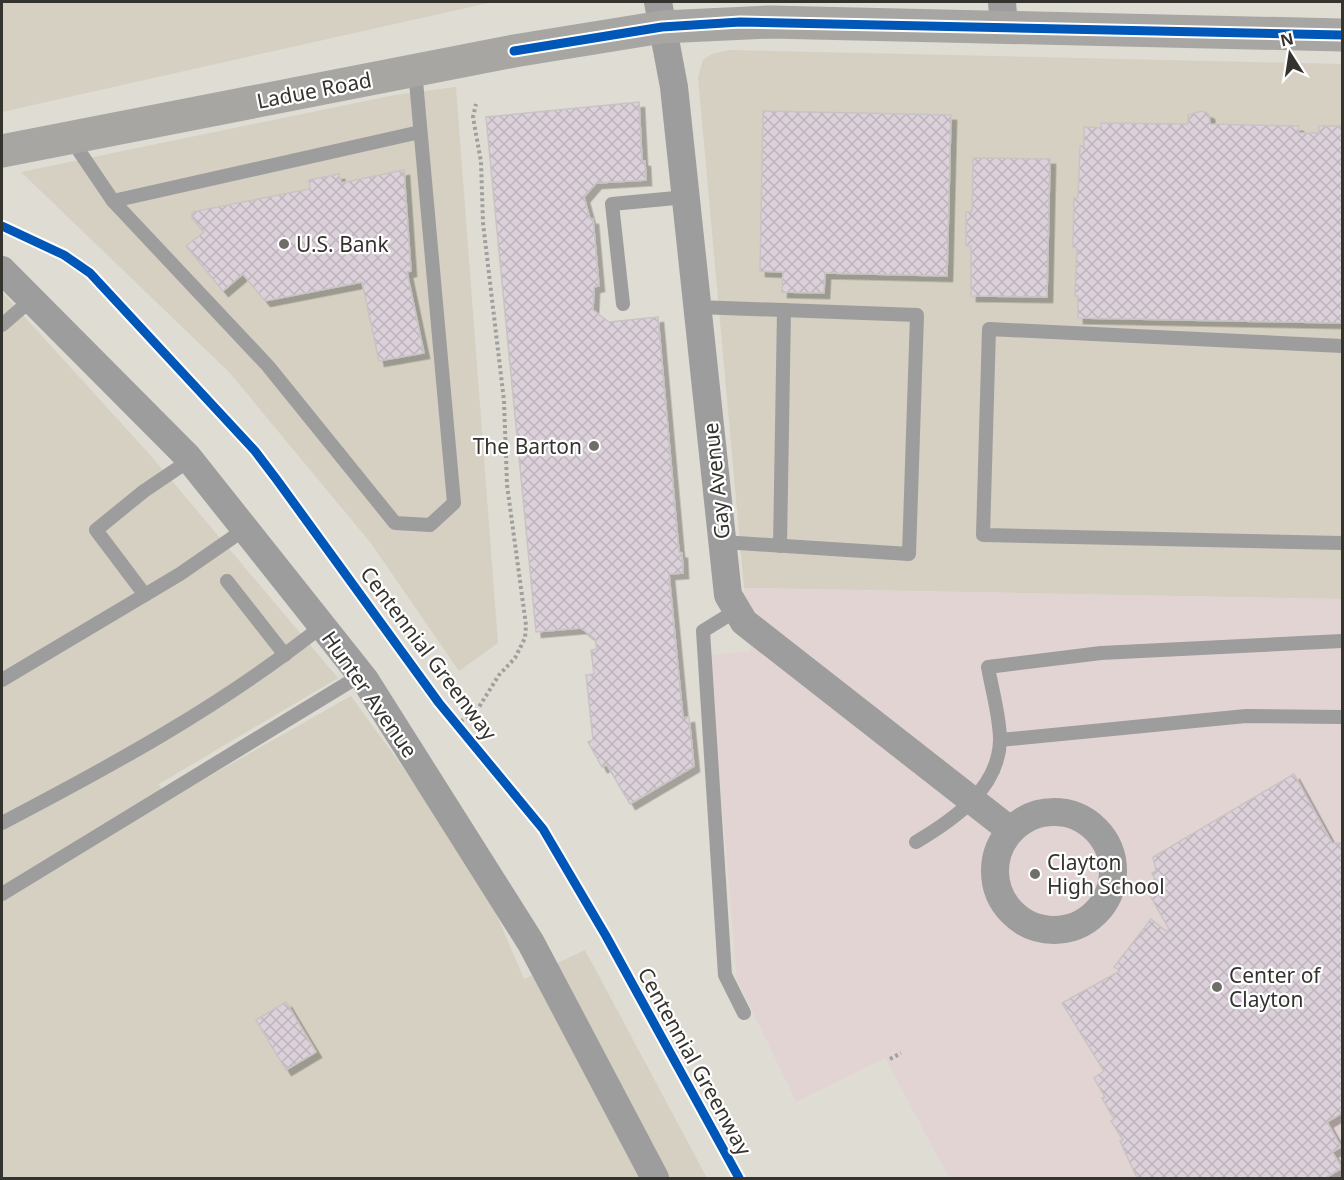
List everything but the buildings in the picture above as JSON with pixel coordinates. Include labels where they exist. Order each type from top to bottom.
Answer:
[{"type":"main road","name":"Ladue Road","points":[[2,151],[415,70],[627,32],[660,14],[760,22],[1003,14],[1342,35]]},
{"type":"street","name":"Gay Avenue","points":[[660,14],[674,87],[728,595],[744,622],[1010,830]]},
{"type":"street","name":"Hunter Avenue","points":[[2,270],[190,460],[361,675],[531,943],[655,1179]]},
{"type":"street","points":[[1053,811],[1074,814],[1096,827],[1112,854],[1114,875],[1109,895],[1090,918],[1060,930],[1040,929],[1022,921],[1007,907],[994,876],[996,855],[1010,830],[1027,817],[1053,811]]},
{"type":"lane","points":[[70,137],[113,201],[268,366],[395,523],[430,525],[454,503],[415,70]]},
{"type":"lane","points":[[113,201],[420,132]]},
{"type":"lane","points":[[623,304],[612,204],[686,197]]},
{"type":"lane","points":[[2,325],[32,300]]},
{"type":"lane","points":[[698,307],[917,315],[918,352],[909,554],[723,542]]},
{"type":"lane","points":[[780,546],[784,310]]},
{"type":"lane","points":[[1342,346],[989,329],[983,535],[1342,543]]},
{"type":"lane","points":[[145,595],[96,530],[144,491],[190,460]]},
{"type":"lane","points":[[2,680],[145,595],[245,529]]},
{"type":"lane","points":[[227,580],[285,655]]},
{"type":"lane","points":[[737,610],[703,632],[725,975],[744,1013]]},
{"type":"lane","points":[[2,823],[133,754],[230,694],[322,626]]},
{"type":"lane","points":[[916,842],[951,821],[971,801],[992,773],[1000,740],[988,667],[1101,653],[1342,640]]},
{"type":"lane","points":[[2,894],[361,675]]},
{"type":"lane","points":[[1000,740],[1246,716],[1342,717]]},
{"type":"path","points":[[456,721],[479,707],[492,685],[521,649],[526,625],[507,485],[504,401],[483,223],[481,162],[473,117],[476,104]]},
{"type":"path","points":[[890,1059],[901,1053]]},
{"type":"shaded area","points":[[2,2],[493,2],[2,112]]},
{"type":"shaded area","points":[[730,50],[1342,64],[1342,599],[744,588],[698,77],[703,60],[712,54]]},
{"type":"shaded area","points":[[456,87],[498,643],[459,671],[370,542],[229,372],[21,172],[395,95]]},
{"type":"shaded area","points":[[2,292],[151,456],[338,678],[159,784],[167,800],[351,696],[404,769],[490,899],[524,979],[585,950],[707,1178],[2,1178]]},
{"type":"shaded area","name":"Clayton High School","points":[[744,588],[1342,599],[1342,1178],[949,1178],[885,1058],[796,1102],[737,979],[709,655],[750,651]]},
{"type":"cycle path","points":[[514,51],[662,27],[740,22],[1342,35]]},
{"type":"cycle path","name":"Centennial Greenway","points":[[2,226],[64,255],[90,273],[255,451],[439,703],[543,829],[606,936],[739,1178]]},
{"type":"place","name":"U.S. Bank","points":[[284,244]]},
{"type":"place","name":"The Barton","points":[[594,446]]},
{"type":"place","name":"Clayton High School","points":[[1035,874]]},
{"type":"place","name":"Center of Clayton","points":[[1217,987]]}]
